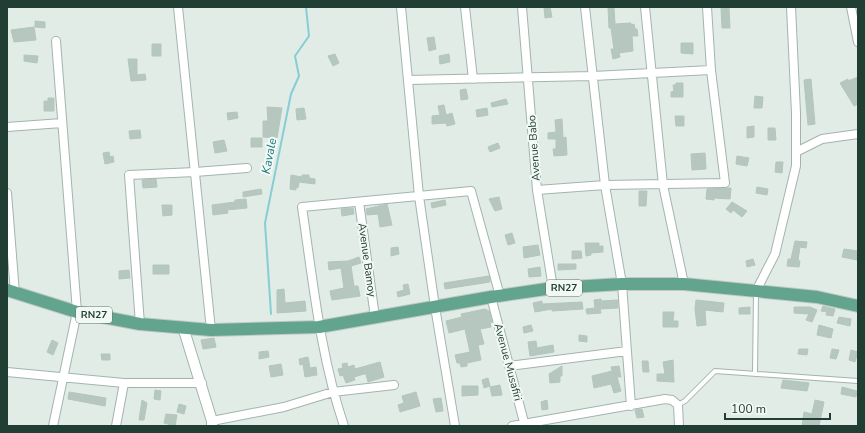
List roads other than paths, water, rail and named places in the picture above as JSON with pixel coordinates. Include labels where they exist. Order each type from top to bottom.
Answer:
[{"type":"main road","name":"RN27","points":[[11,291],[77,312],[140,324],[211,330],[319,327],[553,288],[622,284],[684,284],[817,297],[858,306]]},
{"type":"street","points":[[178,7],[211,330]]},
{"type":"street","points":[[400,7],[420,196],[435,307],[455,426]]},
{"type":"street","points":[[465,7],[473,79]]},
{"type":"street","name":"Avenue Babo","points":[[522,7],[537,190],[553,288]]},
{"type":"street","points":[[585,7],[605,185],[622,284],[631,406]]},
{"type":"street","points":[[645,7],[663,185],[684,284]]},
{"type":"street","points":[[537,190],[605,185],[725,183],[711,70],[707,7]]},
{"type":"street","points":[[756,291],[775,254],[796,166],[791,7]]},
{"type":"street","points":[[854,8],[858,42]]},
{"type":"street","points":[[54,426],[77,312],[56,41]]},
{"type":"street","points":[[408,80],[593,76],[711,70]]},
{"type":"street","points":[[7,128],[62,123]]},
{"type":"street","points":[[796,152],[822,139],[858,134]]},
{"type":"street","points":[[140,324],[129,175],[247,168]]},
{"type":"street","name":"Avenue Musafiri","points":[[420,196],[471,191],[496,297],[509,366],[524,425]]},
{"type":"street","points":[[7,193],[11,291]]},
{"type":"street","points":[[344,426],[333,392],[319,327],[302,207],[420,196]]},
{"type":"street","name":"Avenue Bamoy","points":[[360,202],[376,317]]},
{"type":"street","points":[[183,327],[202,383],[212,423],[284,407],[333,392],[394,385]]},
{"type":"street","points":[[509,366],[627,351]]},
{"type":"street","points":[[7,372],[63,376],[124,383],[202,383]]},
{"type":"street","points":[[116,426],[124,383]]},
{"type":"street","points":[[512,426],[665,399],[672,400],[678,405],[679,426]]},
{"type":"lane","points":[[755,374],[756,291]]},
{"type":"lane","points":[[678,405],[685,401],[715,371],[858,381]]},
{"type":"waterway","name":"Kavale","points":[[271,314],[265,223],[291,94],[299,76],[295,56],[309,36],[306,7]]}]
